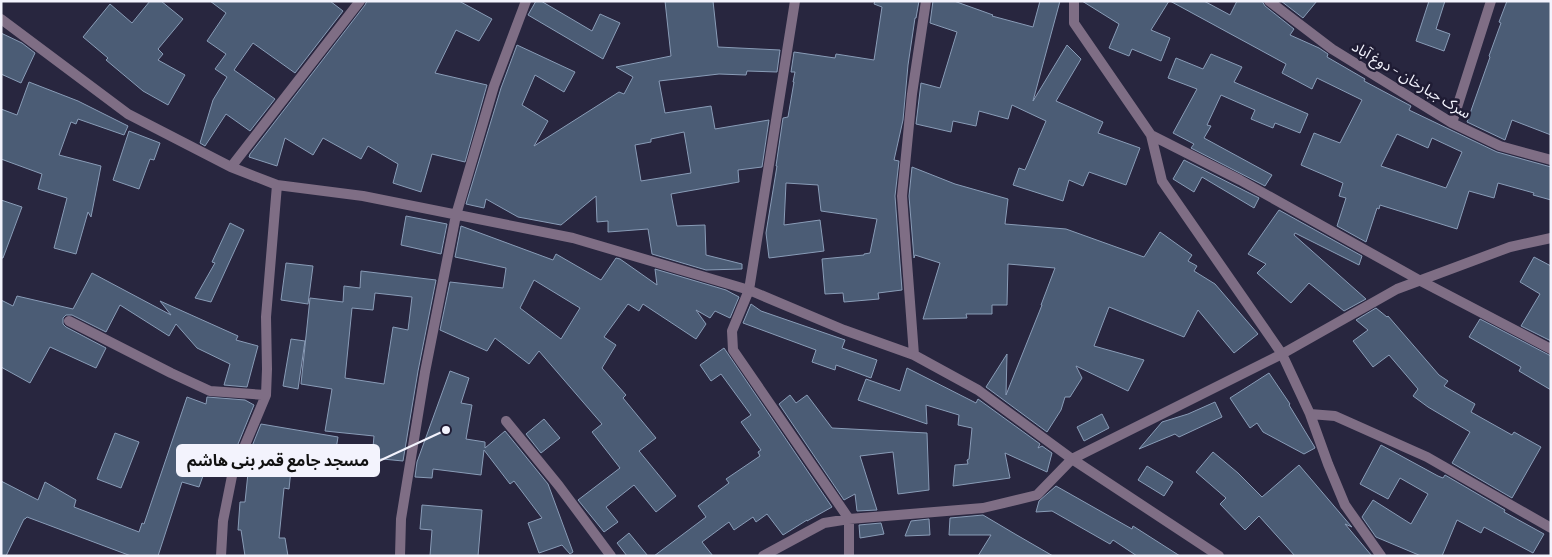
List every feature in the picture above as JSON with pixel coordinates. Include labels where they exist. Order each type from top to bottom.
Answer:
[{"type":"street","points":[[231,167],[360,1]]},
{"type":"street","points":[[400,556],[401,519],[425,372],[456,215],[494,86],[526,1]]},
{"type":"street","points":[[795,1],[750,290],[732,331],[733,350],[849,519],[849,556]]},
{"type":"street","points":[[914,355],[902,196],[912,94],[926,1]]},
{"type":"street","points":[[1074,1],[1074,23],[1151,136],[1162,181],[1282,354],[1310,414],[1345,505],[1380,556]]},
{"type":"street","name":"سرک جبارخان - دوغ آباد","points":[[1269,1],[1332,49],[1452,123],[1500,146],[1551,160]]},
{"type":"street","points":[[1452,123],[1491,1]]},
{"type":"street","points":[[1,19],[128,114],[231,167],[277,185],[363,196],[572,238],[750,290],[844,330],[914,355],[978,390],[1072,459],[1219,556]]},
{"type":"street","points":[[1151,136],[1240,180],[1420,280],[1551,349]]},
{"type":"street","points":[[222,556],[223,522],[232,476],[266,395],[266,317],[277,185]]},
{"type":"street","points":[[764,556],[824,523],[849,519],[982,508],[1037,495],[1072,459],[1282,354],[1397,289],[1510,247],[1551,238]]},
{"type":"street","points":[[69,321],[210,391],[266,395]]},
{"type":"street","points":[[1310,414],[1335,416],[1427,457],[1551,528]]},
{"type":"street","points":[[506,421],[559,486],[611,556]]},
{"type":"building","points":[[150,1],[161,1],[183,19],[158,49],[163,54],[158,60],[185,75],[168,105],[143,91],[106,60],[108,58],[83,37],[110,4],[132,23]]},
{"type":"building","points":[[210,1],[330,1],[343,11],[295,73],[253,43],[234,70],[275,99],[250,131],[226,114],[205,146],[200,143],[213,100],[227,77],[215,69],[226,54],[207,41],[226,13]]},
{"type":"building","points":[[367,1],[459,1],[492,19],[479,41],[456,30],[435,73],[487,85],[465,162],[432,154],[421,192],[393,183],[398,164],[368,146],[361,159],[323,138],[313,155],[285,138],[277,166],[249,157]]},
{"type":"building","points":[[536,1],[541,1],[592,31],[600,14],[620,23],[603,59],[528,15]]},
{"type":"building","points":[[665,1],[713,1],[718,47],[780,50],[777,72],[747,71],[746,75],[719,74],[659,81],[665,113],[711,106],[715,129],[769,120],[762,167],[738,170],[739,182],[671,194],[677,226],[705,225],[706,255],[742,264],[742,269],[706,270],[652,254],[648,229],[608,232],[608,221],[597,222],[596,196],[561,225],[518,217],[486,199],[484,208],[466,204],[501,88],[517,45],[575,72],[564,92],[535,75],[522,105],[548,121],[534,146],[619,92],[624,94],[633,77],[616,67],[671,56]],"holes":[[[684,132],[691,173],[641,181],[635,145],[651,142],[651,139]]]},
{"type":"building","points":[[875,1],[919,1],[908,65],[903,120],[894,160],[899,161],[895,196],[902,290],[878,293],[879,299],[844,302],[843,293],[825,294],[822,259],[870,253],[877,219],[821,211],[818,185],[786,183],[784,225],[820,220],[824,251],[769,258],[766,233],[783,118],[788,117],[794,82],[795,72],[791,72],[794,52],[835,58],[836,54],[874,60],[882,7],[874,4]]},
{"type":"building","points":[[933,1],[954,1],[992,16],[1033,27],[1040,1],[1060,1],[1033,101],[1067,45],[1081,59],[1056,101],[1103,122],[1098,133],[1140,148],[1126,185],[1089,172],[1083,186],[1069,180],[1063,201],[1013,185],[1019,168],[1025,170],[1046,121],[1012,105],[1008,119],[979,111],[976,126],[953,121],[951,132],[916,124],[921,83],[940,88],[957,32],[930,23]]},
{"type":"building","points":[[1082,1],[1169,1],[1151,30],[1170,38],[1161,61],[1132,49],[1129,56],[1109,48],[1119,24]]},
{"type":"building","points":[[1170,1],[1204,1],[1230,15],[1237,1],[1262,1],[1265,6],[1294,29],[1290,35],[1319,48],[1328,54],[1327,57],[1365,79],[1364,81],[1411,106],[1409,110],[1497,152],[1551,167],[1551,200],[1498,183],[1494,198],[1469,191],[1457,229],[1380,205],[1379,209],[1377,208],[1366,242],[1337,226],[1346,198],[1339,196],[1343,183],[1301,165],[1314,133],[1340,143],[1362,100],[1317,78],[1312,89],[1282,73],[1286,64]],"holes":[[[1397,134],[1428,148],[1432,138],[1462,152],[1446,188],[1381,166]]]},
{"type":"building","points":[[1281,1],[1317,1],[1303,18]]},
{"type":"building","points":[[1429,1],[1445,1],[1436,29],[1450,34],[1444,51],[1416,41]]},
{"type":"building","points":[[1507,1],[1551,1],[1551,135],[1512,120],[1505,140],[1467,122]]},
{"type":"building","points":[[1,33],[22,43],[35,53],[21,83],[1,74]]},
{"type":"building","points":[[1211,54],[1242,67],[1234,82],[1308,114],[1300,133],[1275,123],[1273,128],[1251,119],[1255,110],[1221,95],[1207,125],[1211,126],[1204,138],[1272,175],[1265,186],[1191,148],[1194,144],[1173,133],[1197,89],[1168,78],[1176,58],[1203,69]]},
{"type":"building","points":[[29,82],[78,101],[128,126],[124,135],[78,119],[76,124],[71,122],[59,155],[101,166],[91,217],[88,212],[76,254],[54,248],[67,198],[38,189],[42,174],[1,159],[1,109],[17,115]]},
{"type":"building","points":[[129,131],[160,143],[154,160],[150,159],[139,189],[113,180]]},
{"type":"building","points":[[1184,160],[1259,198],[1254,208],[1202,177],[1194,192],[1173,179]]},
{"type":"building","points":[[912,167],[955,184],[1008,199],[1005,224],[1066,229],[1144,257],[1160,232],[1192,255],[1188,261],[1197,266],[1194,271],[1215,284],[1258,334],[1234,353],[1198,310],[1184,337],[1109,307],[1094,346],[1144,360],[1128,391],[1076,366],[1082,378],[1070,397],[1065,397],[1061,410],[1047,432],[986,387],[1007,354],[1006,395],[1055,268],[1008,264],[1007,305],[992,305],[992,314],[966,314],[967,318],[923,319],[940,263],[915,255],[914,258],[909,196]]},
{"type":"building","points":[[1,200],[22,207],[3,258],[1,258]]},
{"type":"building","points":[[1279,210],[1362,256],[1359,265],[1295,233],[1294,235],[1366,299],[1344,311],[1309,283],[1291,303],[1257,273],[1266,264],[1248,254]]},
{"type":"building","points":[[406,216],[447,224],[441,254],[401,245]]},
{"type":"building","points":[[230,223],[244,230],[211,302],[195,298],[215,263],[212,262]]},
{"type":"building","points":[[461,226],[553,260],[556,254],[601,280],[616,258],[657,285],[655,269],[726,290],[739,297],[730,318],[715,311],[710,318],[696,310],[706,324],[696,339],[643,304],[639,311],[628,304],[604,337],[616,345],[602,368],[626,395],[623,398],[656,438],[639,451],[676,496],[656,512],[634,485],[606,507],[618,522],[604,532],[578,500],[620,468],[592,432],[602,424],[539,351],[529,364],[495,338],[487,351],[440,330],[450,282],[503,288],[506,268],[455,257]],"holes":[[[534,280],[580,308],[561,339],[520,308]]]},
{"type":"building","points":[[1534,257],[1551,266],[1551,341],[1521,326],[1540,294],[1520,282]]},
{"type":"building","points":[[286,263],[313,266],[308,304],[281,300]]},
{"type":"building","points":[[361,271],[436,280],[403,461],[372,458],[374,436],[325,431],[332,389],[301,384],[310,298],[343,302],[344,286],[360,288]],"holes":[[[375,293],[412,297],[408,330],[393,327],[384,384],[345,378],[352,308],[373,310]]]},
{"type":"building","points":[[92,273],[171,315],[160,301],[238,336],[236,340],[258,346],[247,387],[224,385],[230,364],[197,348],[176,324],[169,336],[120,305],[106,332],[72,315],[66,315],[63,318],[63,324],[66,327],[106,348],[96,368],[50,347],[30,383],[1,367],[1,300],[13,306],[17,296],[73,309]]},
{"type":"building","points":[[751,304],[761,311],[845,340],[842,348],[877,360],[871,378],[836,365],[835,370],[812,362],[816,350],[743,323]]},
{"type":"building","points":[[1376,308],[1388,316],[1439,375],[1448,381],[1444,386],[1475,404],[1471,412],[1512,435],[1514,432],[1541,447],[1512,498],[1452,463],[1470,432],[1413,396],[1418,389],[1389,355],[1373,367],[1353,341],[1368,330],[1356,320]]},
{"type":"building","points":[[1480,319],[1551,356],[1551,390],[1519,371],[1521,367],[1469,337]]},
{"type":"building","points":[[291,339],[305,341],[298,389],[283,386]]},
{"type":"building","points":[[724,348],[832,507],[783,535],[767,514],[756,522],[753,517],[734,530],[729,522],[702,542],[713,556],[654,556],[706,517],[698,506],[729,483],[726,479],[760,456],[758,452],[761,450],[741,422],[751,415],[721,374],[711,381],[700,365]]},
{"type":"building","points":[[907,368],[976,403],[978,399],[1040,444],[1038,448],[1042,446],[1052,453],[1047,472],[1005,453],[1010,478],[953,486],[955,465],[968,464],[972,428],[958,425],[959,415],[926,405],[927,424],[858,400],[866,379],[900,391]]},
{"type":"building","points":[[450,371],[469,378],[461,403],[472,405],[466,439],[485,442],[485,448],[505,431],[548,484],[573,552],[570,554],[562,545],[539,553],[528,523],[542,518],[514,481],[510,484],[484,450],[481,475],[433,469],[432,478],[415,477],[417,462]]},
{"type":"building","points":[[1269,373],[1290,404],[1315,448],[1304,454],[1263,432],[1257,423],[1250,428],[1230,398]]},
{"type":"building","points":[[790,395],[796,403],[807,395],[832,428],[927,433],[929,490],[898,494],[893,452],[860,456],[877,510],[857,511],[855,494],[844,500],[779,404]]},
{"type":"building","points":[[187,397],[206,404],[207,397],[245,400],[254,405],[229,466],[209,459],[199,487],[182,482],[158,556],[131,556],[27,517],[24,519],[6,556],[1,556],[1,481],[38,500],[45,482],[76,500],[74,507],[139,532],[142,523],[144,524]]},
{"type":"building","points":[[1215,402],[1222,417],[1179,437],[1175,434],[1139,449],[1162,422],[1188,414]]},
{"type":"building","points":[[1102,414],[1109,428],[1084,441],[1077,427]]},
{"type":"building","points":[[544,419],[560,438],[541,453],[526,434]]},
{"type":"building","points":[[261,424],[338,437],[333,468],[292,460],[289,489],[284,488],[279,538],[285,538],[288,556],[245,556],[241,530],[238,530],[240,502],[245,502],[248,473],[242,471]]},
{"type":"building","points":[[115,433],[139,442],[121,488],[97,479]]},
{"type":"building","points":[[1381,445],[1438,476],[1443,478],[1445,475],[1505,510],[1504,512],[1544,534],[1533,553],[1484,527],[1481,533],[1457,520],[1442,556],[1421,556],[1376,537],[1362,517],[1373,500],[1411,524],[1428,494],[1400,478],[1388,499],[1360,484]]},
{"type":"building","points":[[1213,452],[1262,497],[1299,465],[1352,527],[1345,524],[1372,556],[1295,556],[1259,516],[1245,530],[1220,504],[1226,498],[1196,472]]},
{"type":"building","points":[[1147,466],[1173,482],[1164,496],[1138,480]]},
{"type":"building","points":[[1056,486],[1132,529],[1133,526],[1180,556],[1137,556],[1113,540],[1110,544],[1052,511],[1036,512],[1039,501]]},
{"type":"building","points":[[422,505],[482,510],[478,556],[430,556],[432,530],[420,529]]},
{"type":"building","points":[[983,515],[1053,556],[978,556],[991,535],[949,535],[950,518]]},
{"type":"building","points":[[929,519],[930,535],[905,536],[911,521]]},
{"type":"building","points":[[881,523],[884,534],[860,538],[859,525]]},
{"type":"building","points":[[629,533],[648,556],[627,556],[617,543]]},
{"type":"place","name":"مسجد جامع قمر بنی هاشم","points":[[446,430]]}]
